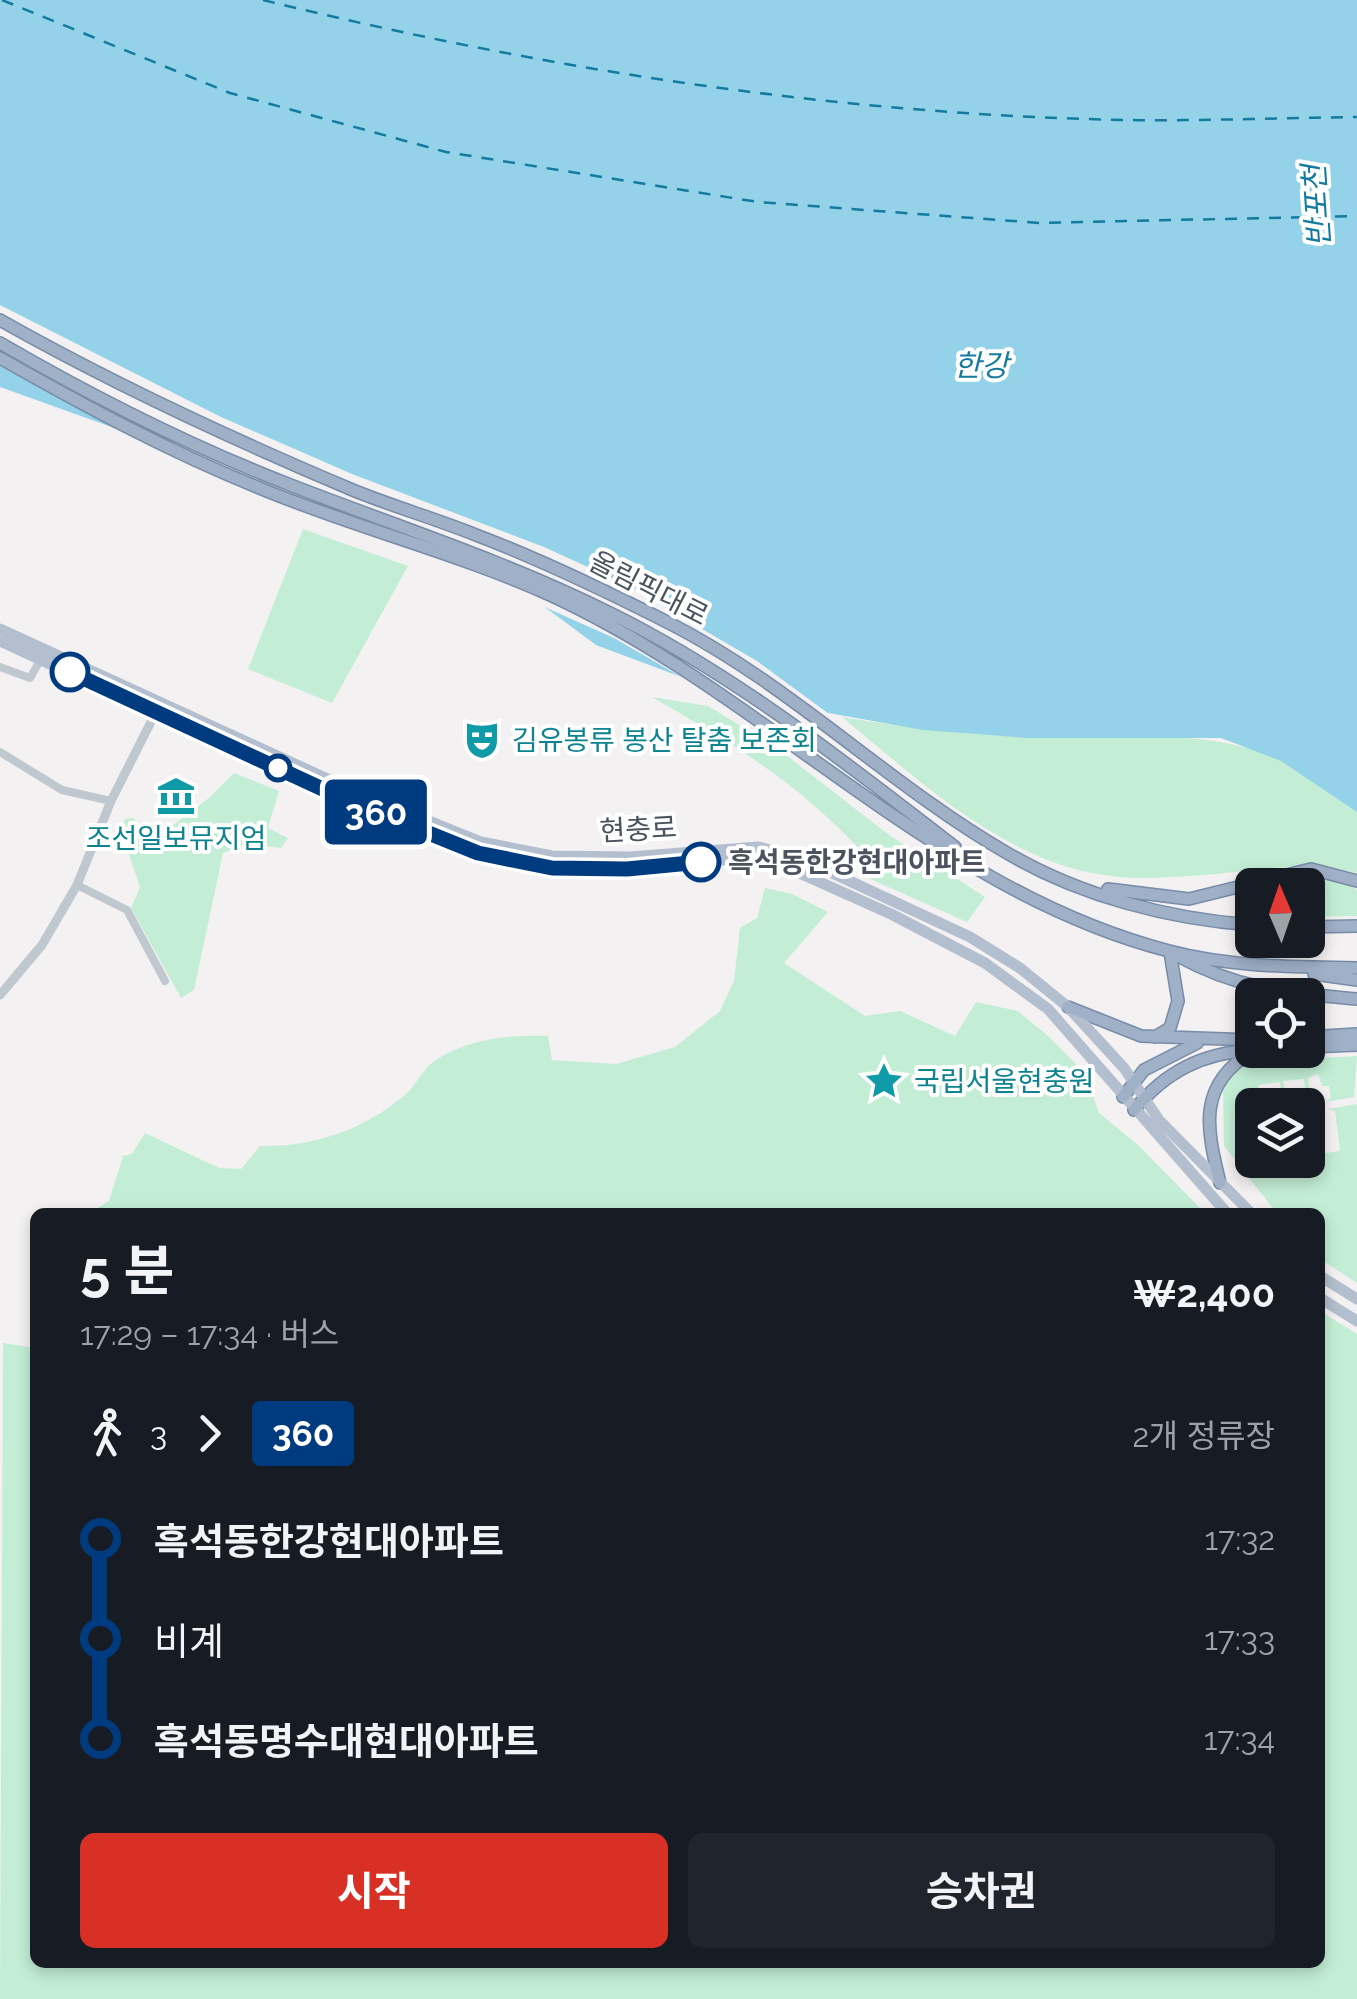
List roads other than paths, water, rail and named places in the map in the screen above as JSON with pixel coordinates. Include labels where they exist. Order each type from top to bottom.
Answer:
[{"type":"highway","name":"올림픽대로","points":[[0,320],[164,408],[358,492],[543,562],[658,618],[759,678],[1009,855],[1064,881],[1169,914],[1235,924]]},
{"type":"highway","name":"올림픽대로","points":[[0,342],[144,420],[288,484],[532,577],[611,613],[748,694],[992,875]]},
{"type":"highway","name":"올림픽대로","points":[[0,358],[93,410],[256,487],[546,594],[644,643],[731,698],[844,784],[992,875],[1115,934],[1170,952],[1357,980]]},
{"type":"highway","points":[[1064,881],[1138,896],[1189,899],[1311,869],[1357,881]]},
{"type":"highway","points":[[1325,927],[1357,926]]},
{"type":"highway","points":[[1155,1037],[1170,1028],[1178,1001],[1170,952]]},
{"type":"highway","points":[[1170,952],[1220,979],[1292,994],[1357,999]]},
{"type":"highway","name":"올림픽대로","points":[[1266,966],[1357,968]]},
{"type":"highway","points":[[1068,1007],[1155,1037],[1235,1041]]},
{"type":"highway","points":[[1325,1036],[1357,1034]]},
{"type":"highway","points":[[1123,1096],[1134,1081],[1165,1056],[1202,1042]]},
{"type":"highway","points":[[1325,1046],[1357,1044]]},
{"type":"highway","points":[[1134,1110],[1184,1065],[1235,1051]]},
{"type":"highway","points":[[1220,1184],[1210,1138],[1215,1084],[1235,1062]]},
{"type":"main road","name":"현충로","points":[[0,629],[345,787],[502,848],[552,856],[630,857],[758,847],[798,857],[970,937],[1020,968],[1068,1007],[1134,1081],[1158,1120],[1246,1208]]},
{"type":"main road","name":"현충로","points":[[0,641],[342,798],[498,859],[552,868],[627,869],[734,859],[795,871],[938,937],[1020,985],[1061,1022],[1222,1208]]},
{"type":"main road","points":[[1325,1279],[1357,1299]]},
{"type":"main road","points":[[1325,1301],[1357,1322]]},
{"type":"street","points":[[0,667],[30,678],[41,658]]},
{"type":"street","points":[[0,995],[42,945],[77,885],[111,801],[156,712]]},
{"type":"street","points":[[0,752],[62,790],[111,801]]},
{"type":"street","points":[[77,885],[127,910],[166,981]]},
{"type":"water","name":"한강","points":[[0,0],[1357,0],[1357,812],[1281,761],[1221,738],[1028,738],[923,730],[762,701],[684,678],[596,645],[503,576],[318,501],[0,387]]},
{"type":"place","name":"김유봉류 봉산 탈춤 보존회","points":[[482,740]]},
{"type":"place","name":"조선일보뮤지엄","points":[[176,796]]},
{"type":"place","name":"흑석동한강현대아파트","points":[[701,862]]},
{"type":"place","name":"국립서울현충원","points":[[884,1081]]},
{"type":"water label","name":"반포천","points":[[1317,206]]}]
